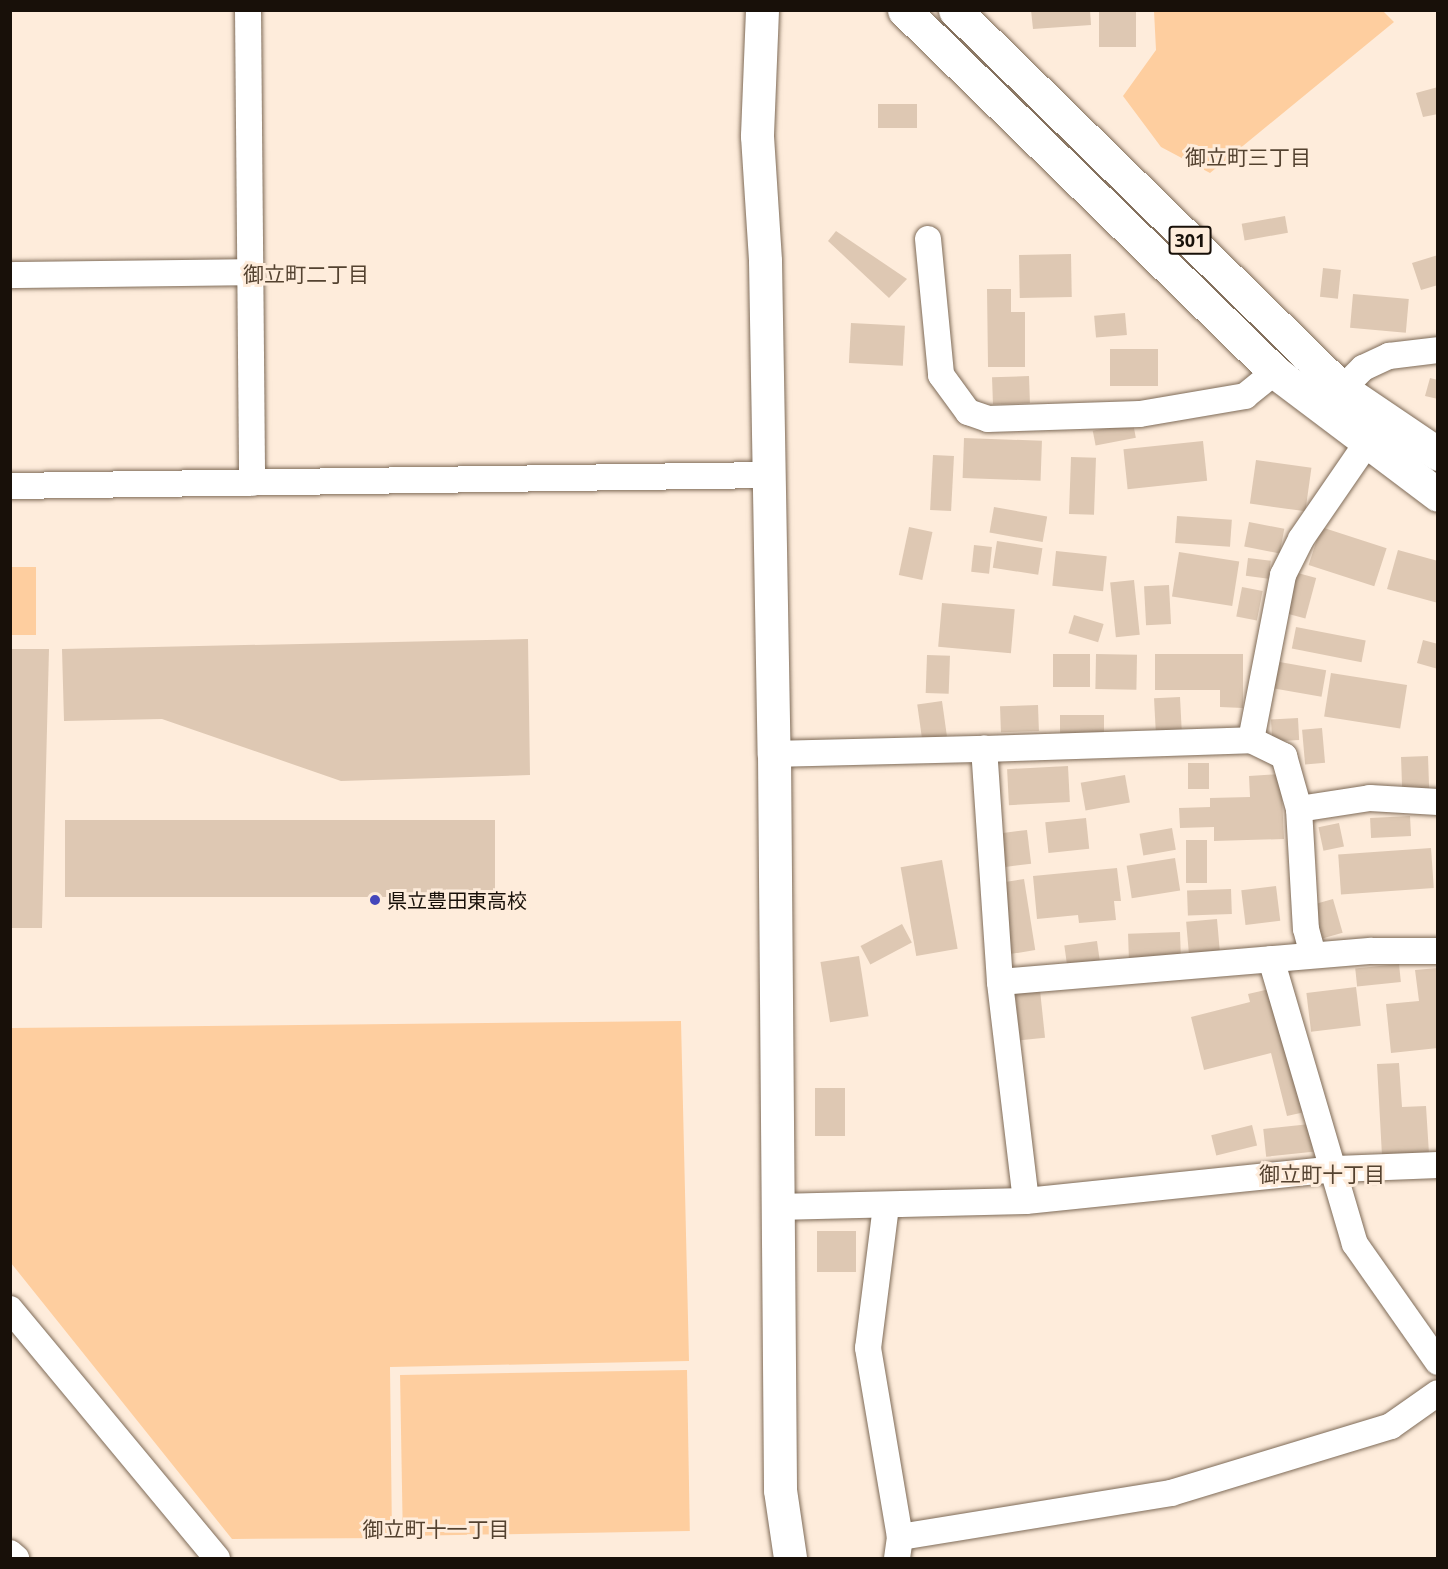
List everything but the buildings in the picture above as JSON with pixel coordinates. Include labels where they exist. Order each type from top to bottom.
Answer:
[{"type":"main road","points":[[762,10],[757,136],[774,753],[780,1490],[790,1558]]},
{"type":"main road","name":"301","points":[[904,10],[1275,372],[1437,495]]},
{"type":"main road","name":"301","points":[[956,10],[1342,388],[1437,454]]},
{"type":"street","points":[[248,10],[252,483]]},
{"type":"street","points":[[928,239],[941,375],[968,412],[988,419],[1140,414],[1245,396],[1275,372]]},
{"type":"street","points":[[10,275],[250,272]]},
{"type":"street","points":[[1342,388],[1363,368],[1389,356],[1437,350]]},
{"type":"street","points":[[1251,740],[1283,575],[1301,539],[1367,443]]},
{"type":"street","points":[[10,486],[768,475]]},
{"type":"street","points":[[774,753],[1251,740],[1284,756],[1299,809],[1306,929],[1313,955]]},
{"type":"street","points":[[984,749],[1000,982],[1026,1201]]},
{"type":"street","points":[[1299,809],[1370,798],[1437,802]]},
{"type":"street","points":[[1000,982],[1313,955],[1437,951]]},
{"type":"street","points":[[1271,959],[1337,1169],[1355,1244],[1437,1362]]},
{"type":"street","points":[[776,1207],[1026,1201],[1337,1169],[1437,1165]]},
{"type":"street","points":[[886,1206],[868,1348],[899,1548],[1171,1493],[1391,1426],[1435,1400]]},
{"type":"street","points":[[10,1310],[218,1558]]},
{"type":"street","points":[[10,1553],[15,1558]]},
{"type":"shaded area","points":[[1154,11],[1383,11],[1394,22],[1210,173],[1161,147],[1123,96],[1156,50]]},
{"type":"shaded area","points":[[11,567],[36,567],[36,635],[11,635]]},
{"type":"shaded area","points":[[681,1021],[689,1361],[390,1367],[392,1538],[232,1539],[11,1263],[11,1028]]},
{"type":"shaded area","points":[[687,1370],[690,1531],[403,1536],[400,1375]]},
{"type":"place","name":"県立豊田東高校","points":[[375,900]]},
{"type":"district","name":"御立町三丁目","points":[[1248,157]]},
{"type":"district","name":"御立町二丁目","points":[[306,274]]},
{"type":"district","name":"御立町十丁目","points":[[1322,1174]]},
{"type":"district","name":"御立町十一丁目","points":[[436,1529]]}]
